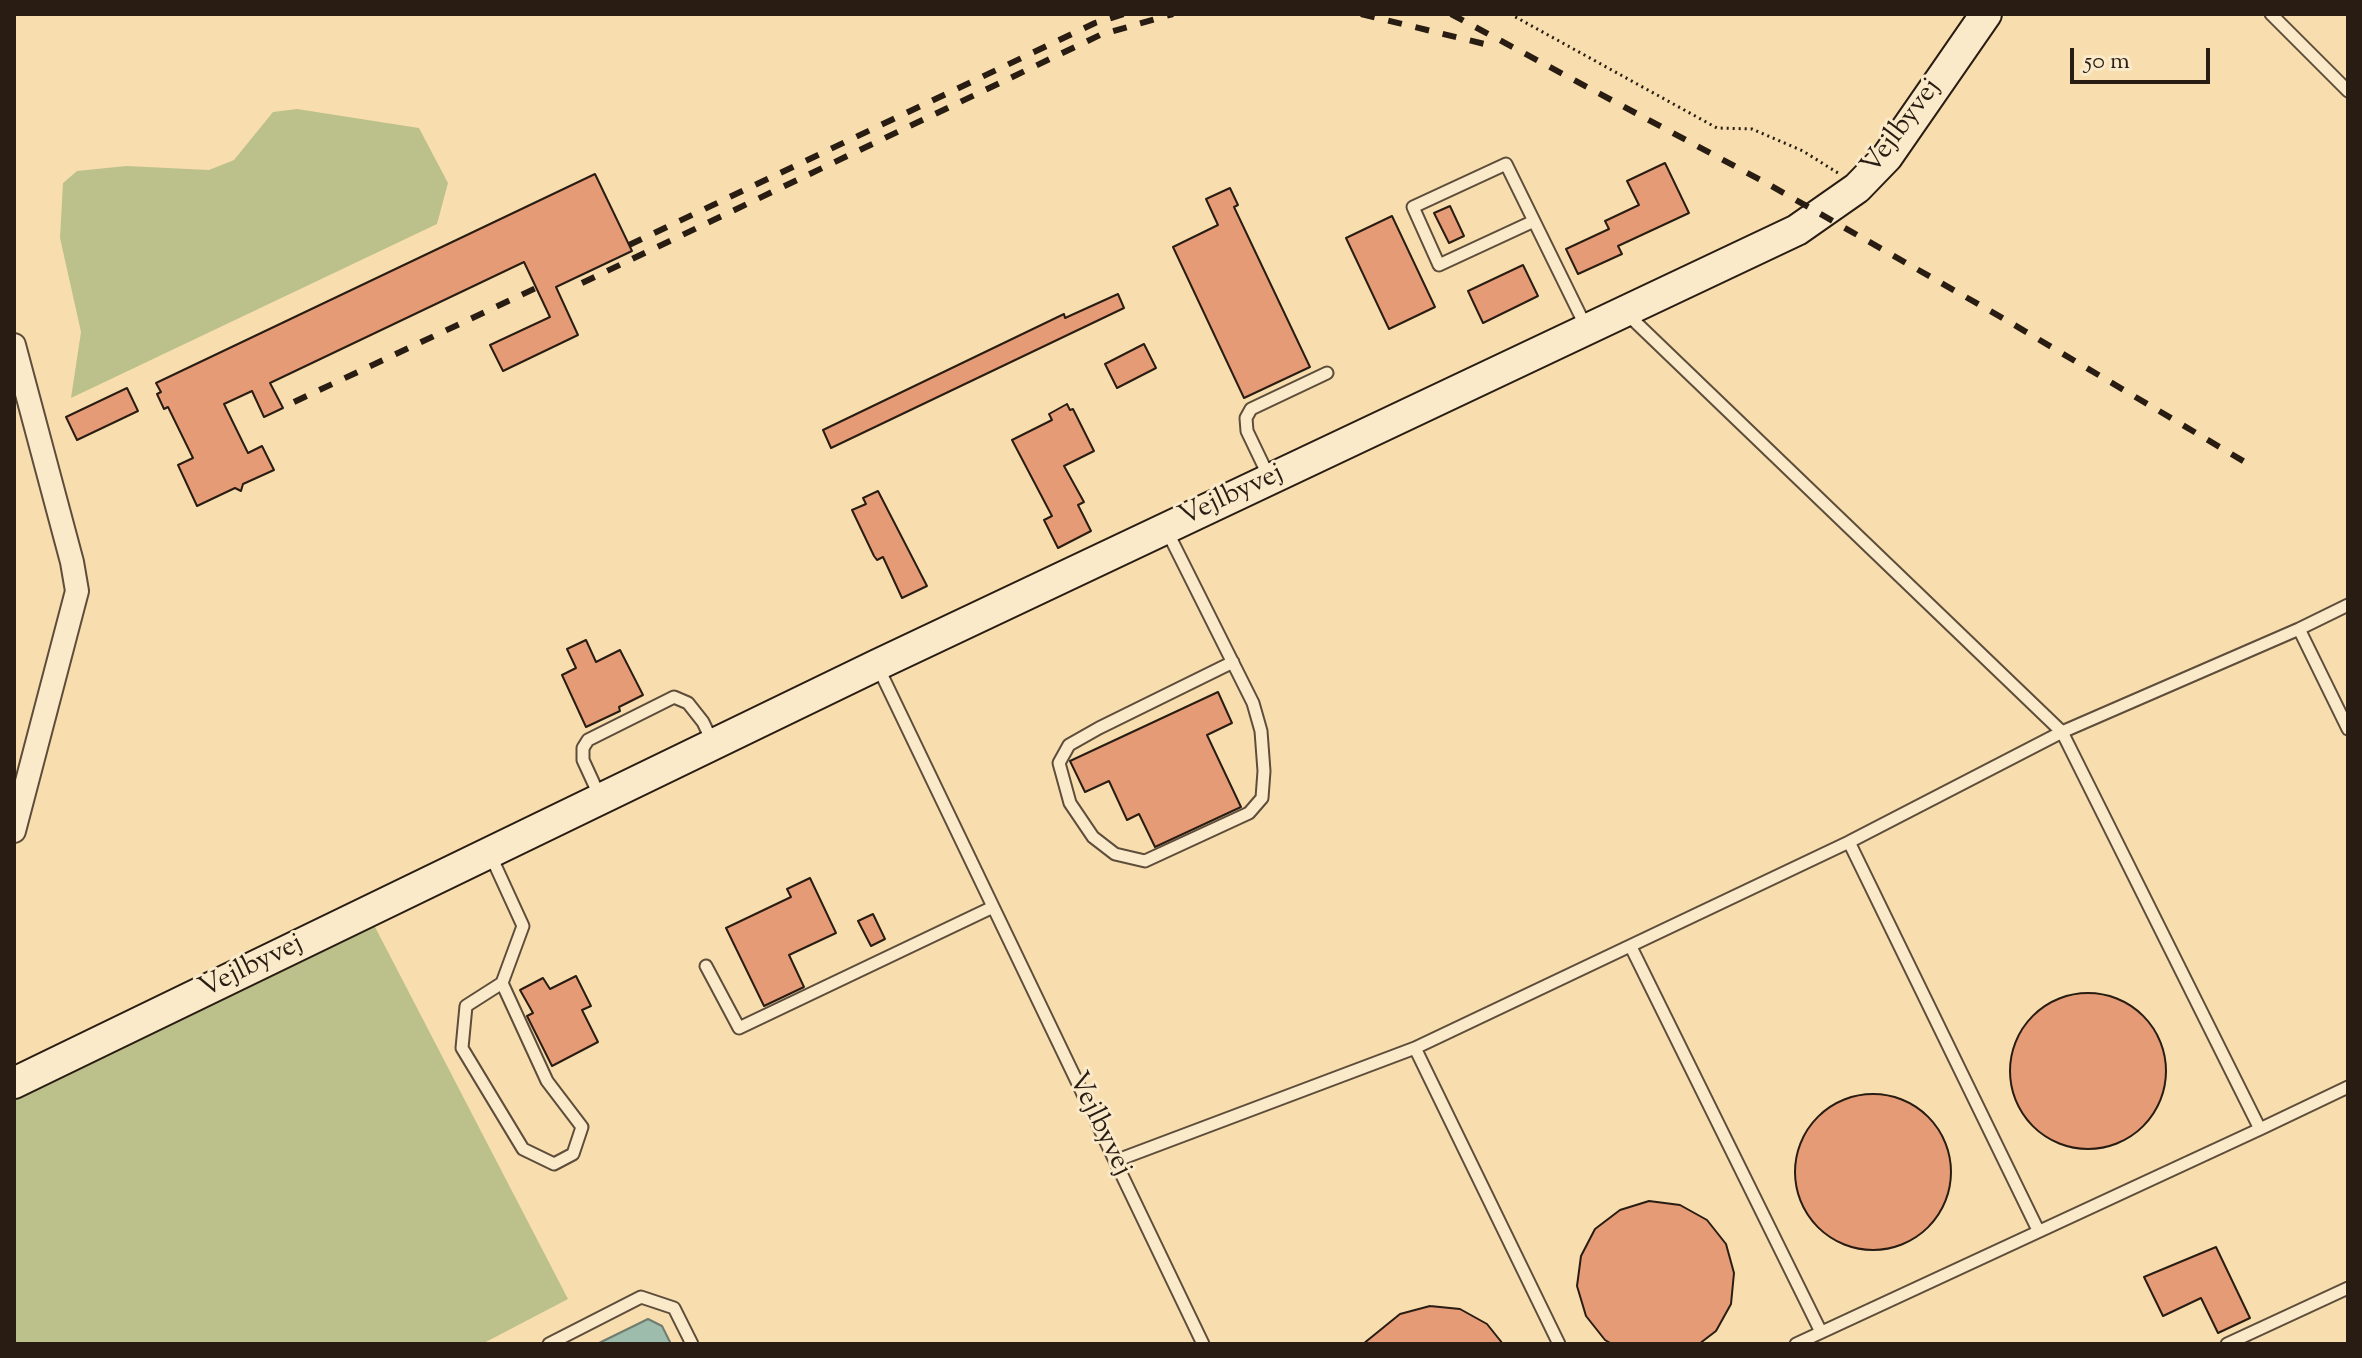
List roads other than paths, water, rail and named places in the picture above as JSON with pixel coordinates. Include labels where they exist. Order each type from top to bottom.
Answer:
[{"type":"street","name":"Vejlbyvej","points":[[14,1083],[877,665],[1797,230],[1857,188],[1887,157],[1986,14]]},
{"type":"street","points":[[14,345],[77,591],[14,831]]},
{"type":"lane","points":[[2271,14],[2348,91]]},
{"type":"lane","points":[[1534,221],[1439,265],[1413,207],[1506,164],[1588,329]]},
{"type":"lane","points":[[1625,312],[2062,732],[2260,1129]]},
{"type":"lane","points":[[1271,479],[1247,431],[1246,418],[1251,409],[1327,373]]},
{"type":"lane","points":[[1166,529],[1233,662],[1253,703],[1261,731],[1264,771],[1262,798],[1249,813],[1145,861],[1115,854],[1093,837],[1070,803],[1059,763],[1069,745],[1233,662]]},
{"type":"lane","points":[[1115,1161],[1415,1048],[1849,842],[2062,732],[2348,605]]},
{"type":"lane","points":[[2299,629],[2348,729]]},
{"type":"lane","name":"Vejlbyvej","points":[[877,665],[1203,1344]]},
{"type":"lane","points":[[601,799],[583,760],[583,748],[588,740],[674,697],[688,703],[703,722],[714,745]]},
{"type":"lane","points":[[1849,842],[2038,1230]]},
{"type":"lane","points":[[489,853],[523,926],[502,983],[466,1006],[462,1048],[523,1149],[554,1164],[573,1154],[582,1127],[547,1081],[502,983]]},
{"type":"lane","points":[[706,966],[739,1028],[993,907]]},
{"type":"lane","points":[[1631,947],[1821,1332]]},
{"type":"lane","points":[[1415,1048],[1559,1344]]},
{"type":"lane","points":[[1796,1344],[2348,1087]]},
{"type":"lane","points":[[2227,1344],[2348,1288]]},
{"type":"lane","points":[[549,1344],[641,1297],[674,1308],[692,1344]]},
{"type":"railway","points":[[629,245],[1095,23],[1124,14]]},
{"type":"railway","points":[[582,283],[1100,35],[1173,14]]},
{"type":"railway","points":[[1361,14],[1497,47]]},
{"type":"railway","points":[[1451,14],[1768,184],[2006,320],[2255,468]]},
{"type":"railway","points":[[294,402],[536,288]]}]
